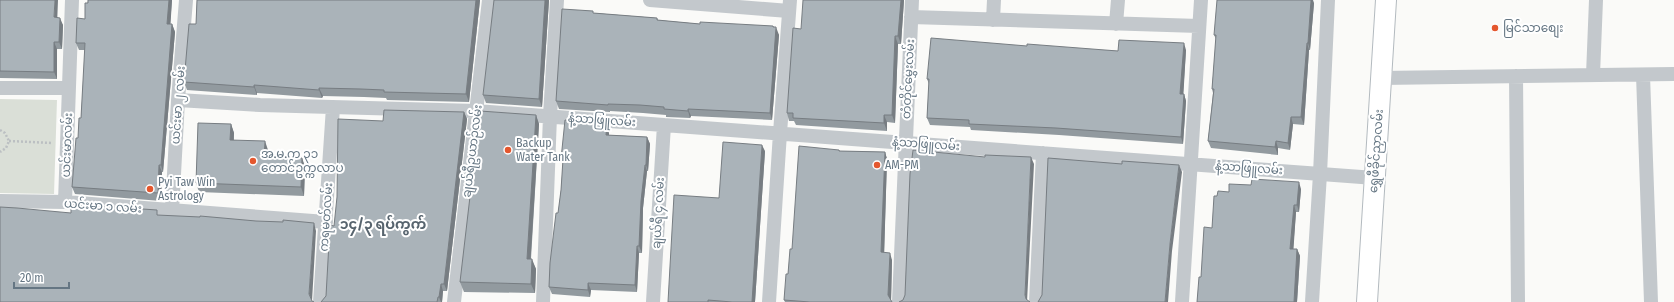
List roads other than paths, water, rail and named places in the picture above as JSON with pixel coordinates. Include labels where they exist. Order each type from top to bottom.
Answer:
[{"type":"street","name":"ယင်းမာလမ်း","points":[[64,202],[72,0]]},
{"type":"street","name":"ယင်းမာ ၂ လမ်း","points":[[172,211],[178,100],[186,0]]},
{"type":"street","name":"ချယ်ရီဥယာဉ်လမ်း","points":[[454,302],[489,0]]},
{"type":"street","points":[[543,302],[550,116],[557,0]]},
{"type":"street","points":[[650,0],[790,5],[769,302]]},
{"type":"street","name":"တံတိုင်မွှေးလမ်း","points":[[898,302],[912,0]]},
{"type":"street","points":[[993,20],[994,0]]},
{"type":"street","points":[[1116,24],[1118,0]]},
{"type":"street","points":[[1182,302],[1201,0]]},
{"type":"street","points":[[1312,302],[1320,174],[1328,0]]},
{"type":"street","name":"ရွှေဖီခိုင်ညှာလမ်း","points":[[1367,302],[1386,0]]},
{"type":"street","points":[[1594,75],[1596,0]]},
{"type":"street","points":[[911,18],[1199,26]]},
{"type":"street","points":[[1643,74],[1651,302]]},
{"type":"street","points":[[1381,78],[1674,74]]},
{"type":"street","points":[[1516,76],[1518,302]]},
{"type":"street","points":[[0,88],[68,88]]},
{"type":"street","points":[[178,100],[333,108],[476,111]]},
{"type":"street","name":"ကရမတ်လမ်း","points":[[320,302],[333,108]]},
{"type":"street","name":"နံ့သာဖြူလမ်း","points":[[476,111],[1375,178]]},
{"type":"street","name":"ချယ်ရီ ၄ လမ်း","points":[[653,302],[664,125]]},
{"type":"street","points":[[1036,302],[1043,153]]},
{"type":"street","name":"ယင်းမာ ၁ လမ်း","points":[[0,201],[64,202],[326,222]]},
{"type":"place","name":"မြင်သာစျေး","points":[[1495,28]]},
{"type":"place","name":"Backup Water Tank","points":[[508,150]]},
{"type":"place","name":"အ.မ.က ၃၁ တောင်ဥက္ကလာပ","points":[[253,161]]},
{"type":"place","name":"AM-PM","points":[[877,165]]},
{"type":"place","name":"Pyi Taw Win Astrology","points":[[150,189]]},
{"type":"district","name":"၁၄/၃ ရပ်ကွက်","points":[[383,224]]}]
